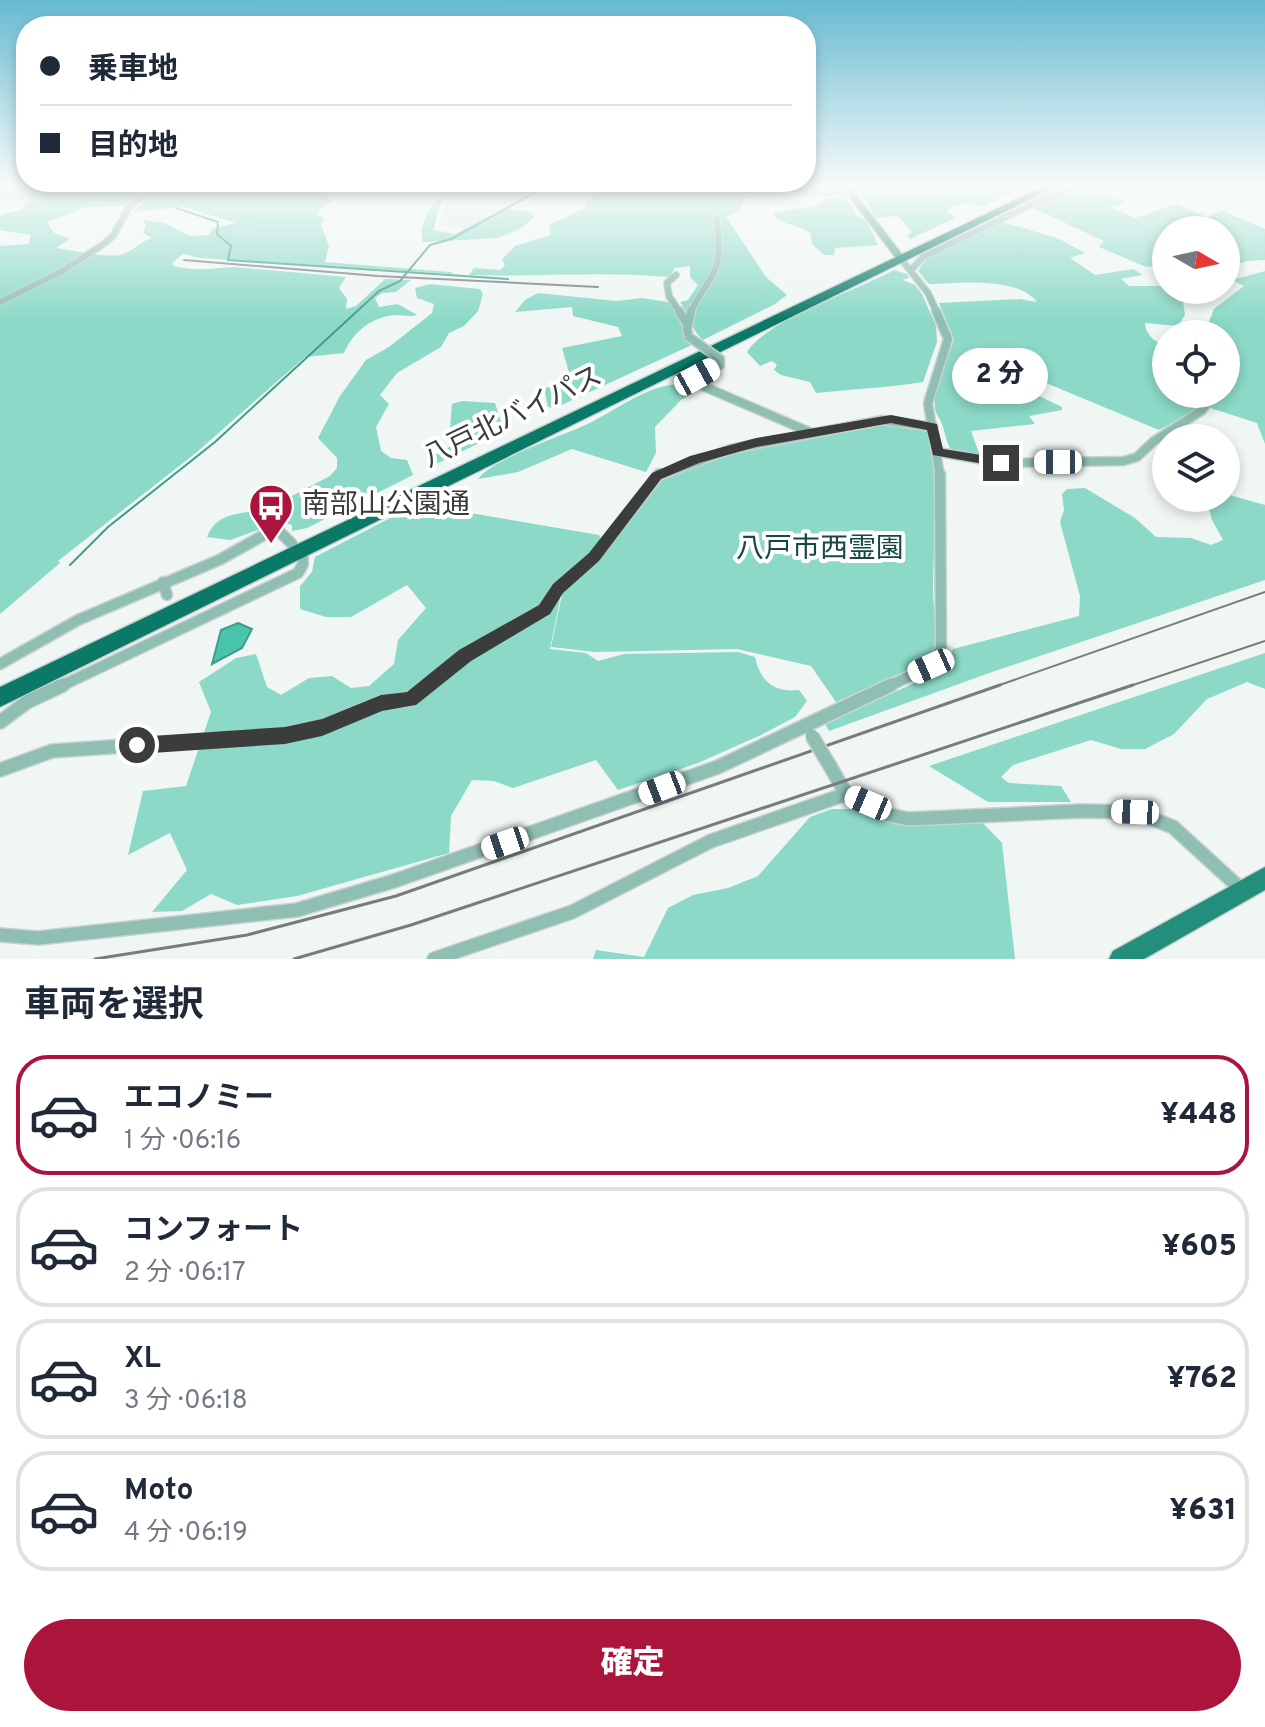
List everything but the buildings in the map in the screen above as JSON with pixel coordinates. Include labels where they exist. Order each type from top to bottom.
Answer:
[{"type":"highway","name":"八戸北バイパス","points":[[903,261],[956,232]]},
{"type":"highway","name":"八戸北バイパス","points":[[0,687],[961,232]]},
{"type":"highway","name":"八戸北バイパス","points":[[0,697],[297,546]]},
{"type":"main road","points":[[1121,959],[1265,878]]},
{"type":"street","points":[[0,302],[61,272],[105,243],[115,232]]},
{"type":"street","points":[[687,324],[718,268],[717,232]]},
{"type":"street","points":[[0,935],[38,938],[297,910],[394,881],[718,767],[808,730],[931,666],[938,658],[941,530],[938,452],[928,393],[948,339],[928,293],[880,232]]},
{"type":"street","points":[[903,261],[923,257],[975,232]]},
{"type":"street","points":[[676,275],[667,283],[667,290],[687,324],[689,337],[720,359],[720,365],[697,377],[698,384],[812,433]]},
{"type":"street","points":[[938,452],[1001,463],[1124,461],[1137,457],[1173,427],[1203,408]]},
{"type":"street","points":[[0,770],[52,751],[285,735],[322,727],[381,703],[410,699],[465,656],[544,609],[558,588],[594,557],[660,473],[731,449],[883,420],[933,427]]},
{"type":"street","points":[[0,664],[78,620],[219,560],[273,530],[297,546],[303,564],[298,573],[178,626],[27,702],[0,722]]},
{"type":"street","points":[[163,582],[167,595]]},
{"type":"street","points":[[808,730],[846,794],[886,814],[908,819],[1067,811],[1135,812],[1173,827],[1242,890]]},
{"type":"street","points":[[434,959],[572,912],[711,841],[846,794]]},
{"type":"green space","points":[[11,232],[53,232],[70,239],[56,248],[117,255],[152,238],[143,232],[181,232],[189,236],[209,235],[211,232],[324,232],[329,246],[325,262],[453,274],[200,258],[183,254],[172,263],[174,266],[197,269],[235,267],[346,277],[339,288],[347,299],[346,309],[356,306],[385,279],[411,280],[396,292],[382,293],[375,298],[379,307],[398,304],[417,315],[379,318],[358,332],[344,353],[305,357],[197,452],[58,561],[60,563],[0,614],[0,246],[28,244],[31,235]]},
{"type":"green space","points":[[422,232],[513,232],[498,238],[423,242]]},
{"type":"green space","points":[[550,232],[736,232],[766,277],[787,295],[703,340],[680,302],[688,300],[698,285],[690,277],[690,266],[675,268],[669,277],[619,274],[469,275],[474,268],[500,270],[505,265],[502,259],[515,246],[551,235]]},
{"type":"green space","points":[[807,232],[872,232],[878,245],[835,248],[834,255],[824,255],[812,244],[811,234]]},
{"type":"green space","points":[[926,232],[910,239],[907,235]]},
{"type":"green space","points":[[982,232],[1036,232],[1057,238],[1085,253],[1070,258],[1095,275],[1133,269],[1143,275],[1121,279],[1129,286],[1152,286],[1152,304],[1183,304],[1185,315],[1182,320],[1152,320],[1152,324],[1145,323],[1152,338],[1152,408],[1200,408],[1170,424],[1152,424],[1152,427],[1046,383],[1032,389],[1062,407],[1062,410],[1029,416],[1035,424],[971,431],[980,456],[955,452],[949,447],[935,407],[938,381],[954,339],[939,303],[1020,299],[1037,302],[1016,288],[1002,285],[971,282],[929,284],[918,271],[927,258]]},
{"type":"green space","points":[[1084,232],[1152,232],[1152,266],[1146,267],[1099,247],[1104,241]]},
{"type":"green space","points":[[1240,232],[1265,232],[1265,260],[1240,263]]},
{"type":"green space","points":[[894,270],[907,274],[909,278],[903,280],[915,285],[922,294],[936,326],[937,342],[923,382],[816,393],[810,382],[781,375],[774,370],[777,365],[772,361],[760,366],[747,352],[758,340],[793,317]]},
{"type":"green space","points":[[1265,271],[1265,444],[1257,423],[1210,408],[1240,408],[1240,320],[1210,320],[1214,309],[1221,304],[1240,304],[1240,289],[1244,286],[1240,284],[1240,278]]},
{"type":"green space","points":[[430,284],[480,289],[483,294],[478,311],[464,326],[449,333],[441,347],[397,373],[380,395],[389,404],[376,427],[381,451],[391,458],[407,460],[413,475],[307,528],[292,531],[292,525],[281,522],[230,540],[207,537],[219,521],[227,517],[272,506],[330,476],[337,468],[337,458],[318,438],[340,396],[366,360],[389,347],[432,313],[434,304],[417,298],[415,288]]},
{"type":"green space","points":[[538,293],[617,301],[642,298],[668,302],[684,324],[683,335],[694,344],[555,408],[548,407],[544,388],[572,383],[562,348],[622,336],[618,327],[573,316],[572,307],[515,312],[525,300]]},
{"type":"green space","points":[[676,384],[689,389],[690,395],[655,427],[656,453],[646,472],[572,449],[518,472],[478,479],[510,457],[593,422],[650,391]]},
{"type":"green space","points":[[462,401],[495,403],[504,431],[430,467],[427,459],[464,439],[463,433],[450,429],[452,404]]},
{"type":"green space","name":"八戸市西霊園","points":[[887,421],[929,428],[934,487],[933,594],[936,633],[930,660],[836,702],[811,666],[737,649],[595,652],[551,647],[564,585],[655,481],[730,451]]},
{"type":"green space","points":[[1085,488],[1135,518],[1156,537],[1191,538],[1211,545],[1223,540],[1210,512],[1240,512],[1240,498],[1265,505],[1265,580],[992,672],[829,731],[825,724],[938,672],[947,664],[953,649],[1079,616],[1080,596],[1060,522],[1064,510],[1062,494],[1067,489]]},
{"type":"green space","points":[[417,504],[599,535],[602,542],[589,557],[565,574],[550,649],[586,653],[598,661],[624,654],[738,652],[755,657],[760,673],[770,684],[782,689],[799,690],[807,701],[795,717],[761,735],[698,763],[618,790],[596,760],[513,788],[494,781],[472,780],[451,816],[449,853],[297,896],[237,905],[211,894],[182,911],[152,912],[187,870],[170,833],[128,855],[143,791],[186,786],[211,712],[199,682],[236,658],[256,654],[267,687],[281,695],[309,678],[332,676],[351,688],[369,686],[394,664],[398,640],[426,608],[407,585],[351,617],[326,617],[300,609],[300,586],[312,572],[315,557]]},
{"type":"green space","points":[[1265,653],[1265,689],[1247,682],[1207,699],[1174,734],[1145,749],[1121,749],[1091,740],[1013,765],[1001,777],[1009,783],[1061,786],[1071,802],[988,802],[929,766]]},
{"type":"green space","points":[[832,809],[859,809],[886,822],[902,825],[982,822],[1002,843],[1015,959],[593,959],[596,950],[644,957],[668,908],[693,895],[728,888],[758,876],[810,817]]},
{"type":"shaded area","points":[[238,623],[252,629],[242,648],[212,664],[221,630]]},
{"type":"waterway","points":[[217,232],[231,246],[228,260],[407,272]]},
{"type":"waterway","points":[[407,272],[430,245],[464,232]]},
{"type":"waterway","points":[[70,565],[108,527],[215,442],[379,291],[400,281],[407,272]]},
{"type":"waterway","points":[[407,272],[508,279]]},
{"type":"railway","points":[[184,260],[378,276],[598,287]]},
{"type":"railway","points":[[994,687],[1265,592]]},
{"type":"railway","points":[[1133,685],[1265,641]]},
{"type":"railway","points":[[95,959],[247,935],[396,896],[1000,685]]},
{"type":"railway","points":[[294,959],[411,925],[1133,685]]},
{"type":"railway","points":[[1127,687],[1133,685]]},
{"type":"place","name":"南部山公園通","points":[[271,545]]},
{"type":"route","points":[[137,745],[285,735],[322,727],[381,703],[410,699],[465,656],[544,609],[558,588],[594,557],[656,476],[695,460],[756,443],[891,419],[933,427],[938,452],[1001,463]]}]
